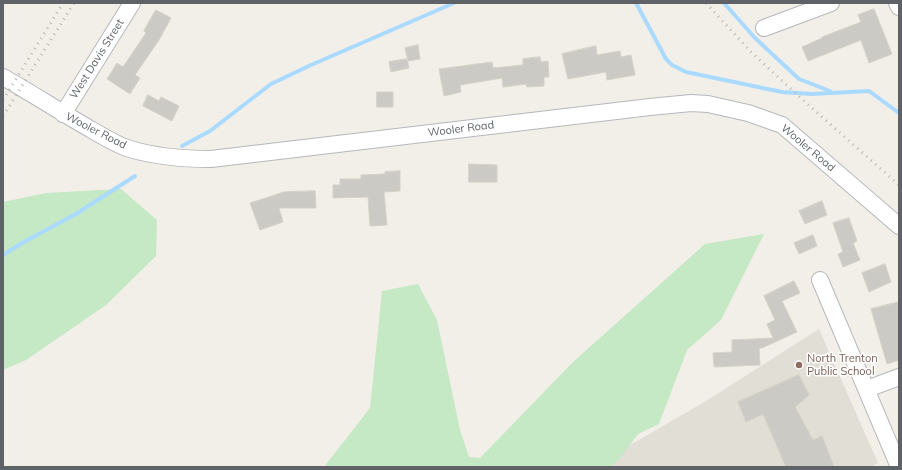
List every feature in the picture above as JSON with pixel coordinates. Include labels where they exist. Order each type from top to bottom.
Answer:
[{"type":"street","name":"West Davis Street","points":[[63,114],[132,3]]},
{"type":"street","points":[[764,28],[831,3]]},
{"type":"street","points":[[897,3],[899,7]]},
{"type":"street","name":"Wooler Road","points":[[3,77],[63,114],[117,144],[129,149],[170,158],[211,159],[650,107],[691,103],[708,104],[748,113],[782,125],[899,226]]},
{"type":"street","points":[[820,280],[899,467]]},
{"type":"street","points":[[866,389],[899,377]]},
{"type":"shaded area","name":"North Trenton Public School","points":[[819,329],[878,463],[871,467],[592,467],[706,401]]},
{"type":"green space","points":[[121,189],[157,220],[156,256],[106,305],[26,360],[3,370],[3,202],[46,193]]},
{"type":"green space","points":[[764,234],[721,320],[687,350],[659,424],[638,434],[617,462],[611,467],[324,467],[370,408],[382,291],[418,284],[437,320],[460,430],[469,457],[480,458],[573,362],[705,244]]},
{"type":"building","points":[[874,9],[892,54],[869,63],[861,40],[808,61],[802,47],[822,37],[861,22],[858,15]]},
{"type":"building","points":[[156,10],[171,18],[159,40],[135,75],[140,78],[130,94],[107,79],[117,63],[123,67],[146,33],[144,31]]},
{"type":"building","points":[[418,45],[420,59],[408,61],[405,48]]},
{"type":"building","points":[[596,46],[597,55],[620,51],[621,57],[631,55],[635,75],[607,80],[606,72],[568,79],[562,54]]},
{"type":"building","points":[[540,57],[541,62],[548,61],[549,77],[544,77],[544,86],[527,87],[526,84],[503,87],[502,78],[460,85],[461,92],[444,96],[439,69],[492,62],[493,68],[523,65],[523,59]]},
{"type":"building","points":[[407,59],[409,68],[391,72],[389,62]]},
{"type":"building","points":[[377,92],[393,92],[393,107],[377,107]]},
{"type":"building","points":[[148,95],[159,101],[161,97],[179,106],[172,121],[143,106]]},
{"type":"building","points":[[469,164],[497,165],[497,182],[469,182]]},
{"type":"building","points":[[400,171],[400,191],[384,192],[387,225],[370,226],[368,197],[333,198],[333,185],[340,185],[340,179],[361,179],[361,175],[385,174],[385,172]]},
{"type":"building","points":[[315,191],[316,208],[279,208],[283,222],[260,230],[250,203],[284,192]]},
{"type":"building","points":[[822,201],[827,215],[805,224],[799,211]]},
{"type":"building","points":[[849,218],[857,241],[853,243],[860,260],[843,267],[838,254],[843,252],[833,223]]},
{"type":"building","points":[[813,235],[817,246],[799,254],[794,243]]},
{"type":"building","points":[[885,264],[891,282],[869,292],[862,273]]},
{"type":"building","points":[[794,281],[800,293],[782,301],[797,332],[759,348],[760,365],[714,367],[713,353],[732,352],[732,340],[773,338],[767,324],[775,320],[764,296]]},
{"type":"building","points":[[899,302],[899,360],[887,364],[871,309]]},
{"type":"building","points":[[799,375],[809,395],[795,407],[813,440],[822,436],[834,467],[786,467],[763,414],[746,422],[738,402]]},
{"type":"waterway","points":[[182,146],[210,131],[271,84],[454,3]]},
{"type":"waterway","points":[[636,3],[666,59],[672,65],[686,72],[782,92],[812,94],[869,91],[899,113]]},
{"type":"waterway","points":[[724,3],[755,38],[799,79],[830,91]]},
{"type":"waterway","points":[[3,255],[76,214],[135,176]]},
{"type":"railway","points":[[3,100],[63,3]]},
{"type":"railway","points":[[3,116],[74,3]]},
{"type":"railway","points":[[706,3],[751,52],[899,185]]},
{"type":"place","name":"North Trenton Public School","points":[[799,365]]}]
